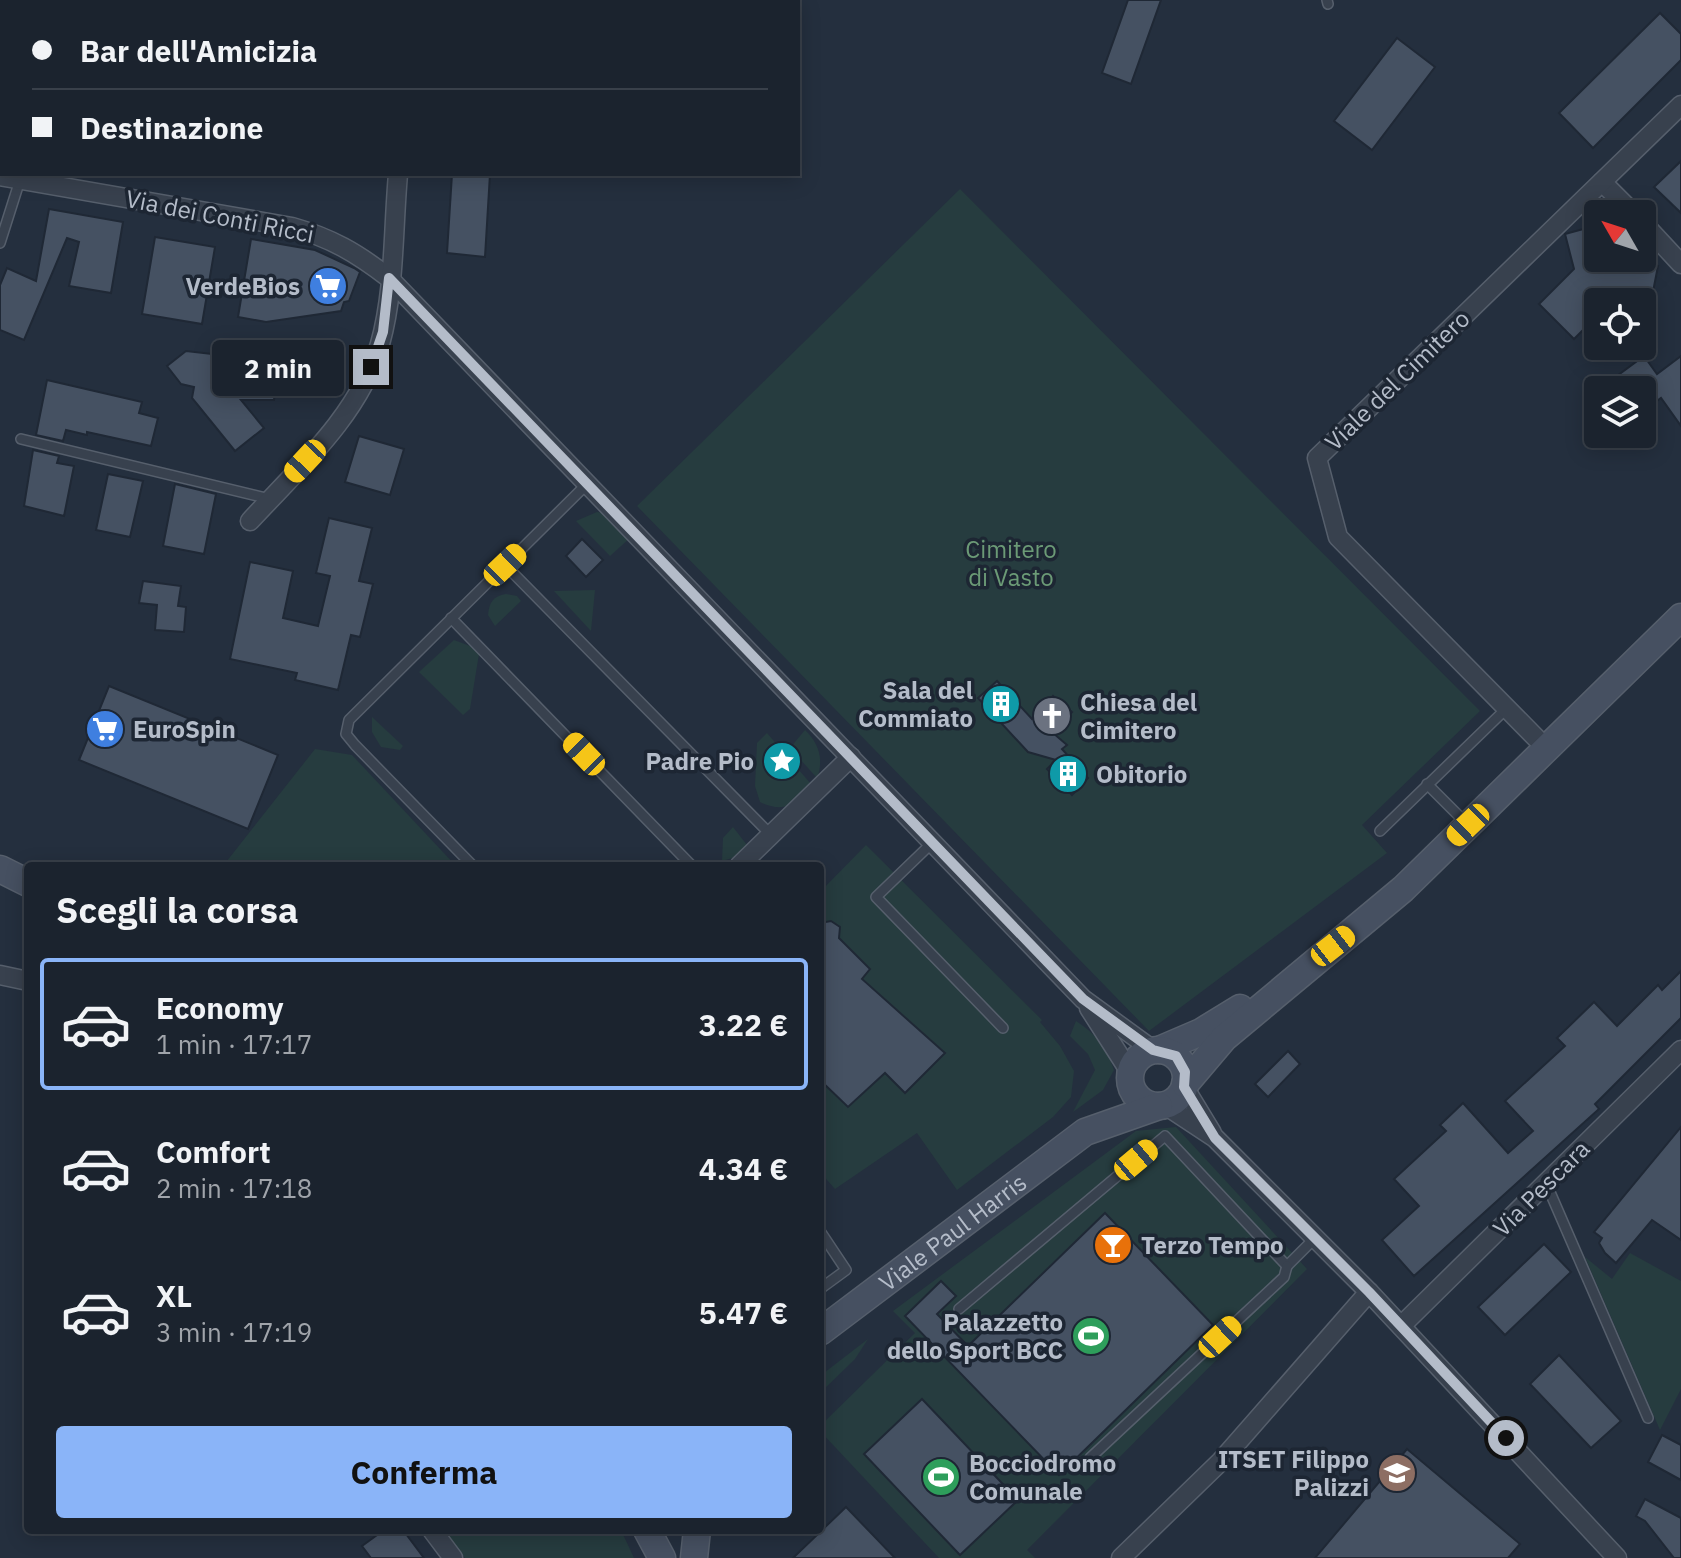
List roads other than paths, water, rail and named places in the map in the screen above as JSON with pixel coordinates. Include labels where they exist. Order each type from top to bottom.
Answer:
[{"type":"main road","points":[[1304,969],[1201,1032],[1138,1058],[1130,1073],[1137,1096],[1162,1106],[1177,1098],[1224,1038],[1376,912],[1681,617]]},
{"type":"main road","points":[[0,869],[24,881]]},
{"type":"main road","points":[[1156,1050],[1171,1053],[1180,1061],[1185,1085]]},
{"type":"main road","name":"Viale Paul Harris","points":[[824,1329],[1085,1132],[1130,1073]]},
{"type":"main road","name":"Viale Paul Harris","points":[[1085,1132],[1162,1106]]},
{"type":"main road","points":[[649,1534],[662,1558]]},
{"type":"main road","points":[[694,1558],[697,1534]]},
{"type":"street","name":"Viale del Cimitero","points":[[1546,748],[1338,537],[1317,458],[1681,105]]},
{"type":"street","name":"Via dei Conti Ricci","points":[[0,176],[292,227],[332,239],[356,252],[389,278],[1083,999],[1130,1073]]},
{"type":"street","points":[[250,521],[335,425],[371,367],[383,332],[398,176]]},
{"type":"street","points":[[1602,182],[1620,200]]},
{"type":"street","points":[[1656,237],[1681,264]]},
{"type":"street","points":[[743,862],[851,757]]},
{"type":"street","points":[[0,975],[24,980]]},
{"type":"street","name":"Via dei Conti Ricci","points":[[1083,999],[1156,1050]]},
{"type":"street","name":"Via Pescara","points":[[1401,1326],[1681,1050]]},
{"type":"street","points":[[1185,1085],[1215,1138]]},
{"type":"street","points":[[1162,1106],[1215,1138],[1369,1292],[1617,1558]]},
{"type":"street","points":[[1121,1558],[1221,1461],[1369,1292]]},
{"type":"street","points":[[435,1534],[453,1558]]},
{"type":"lane","points":[[0,243],[20,180]]},
{"type":"lane","points":[[21,439],[270,499]]},
{"type":"lane","points":[[469,862],[346,734],[349,720],[587,484]]},
{"type":"lane","points":[[505,565],[771,835]]},
{"type":"lane","points":[[451,618],[688,862]]},
{"type":"lane","points":[[1380,831],[1507,708]]},
{"type":"lane","points":[[1427,784],[1468,825]]},
{"type":"lane","points":[[933,842],[876,897],[1003,1028]]},
{"type":"lane","points":[[959,1309],[1165,1136],[1287,1266]]},
{"type":"lane","points":[[1546,1183],[1648,1418]]},
{"type":"lane","points":[[824,1237],[846,1270],[824,1286]]},
{"type":"lane","points":[[1090,1458],[1284,1277],[1287,1266],[1315,1238]]},
{"type":"place","name":"VerdeBios","points":[[328,286]]},
{"type":"place","name":"Sala del Commiato","points":[[1001,704]]},
{"type":"place","name":"Chiesa del Cimitero","points":[[1052,716]]},
{"type":"place","name":"EuroSpin","points":[[105,729]]},
{"type":"place","name":"Padre Pio","points":[[782,761]]},
{"type":"place","name":"Obitorio","points":[[1068,774]]},
{"type":"place","name":"Terzo Tempo","points":[[1113,1245]]},
{"type":"place","name":"Palazzetto dello Sport BCC","points":[[1091,1336]]},
{"type":"place","name":"ITSET Filippo Palizzi","points":[[1397,1473]]},
{"type":"place","name":"Bocciodromo Comunale","points":[[941,1477]]},
{"type":"park label","name":"Cimitero di Vasto","points":[[1011,563]]}]
